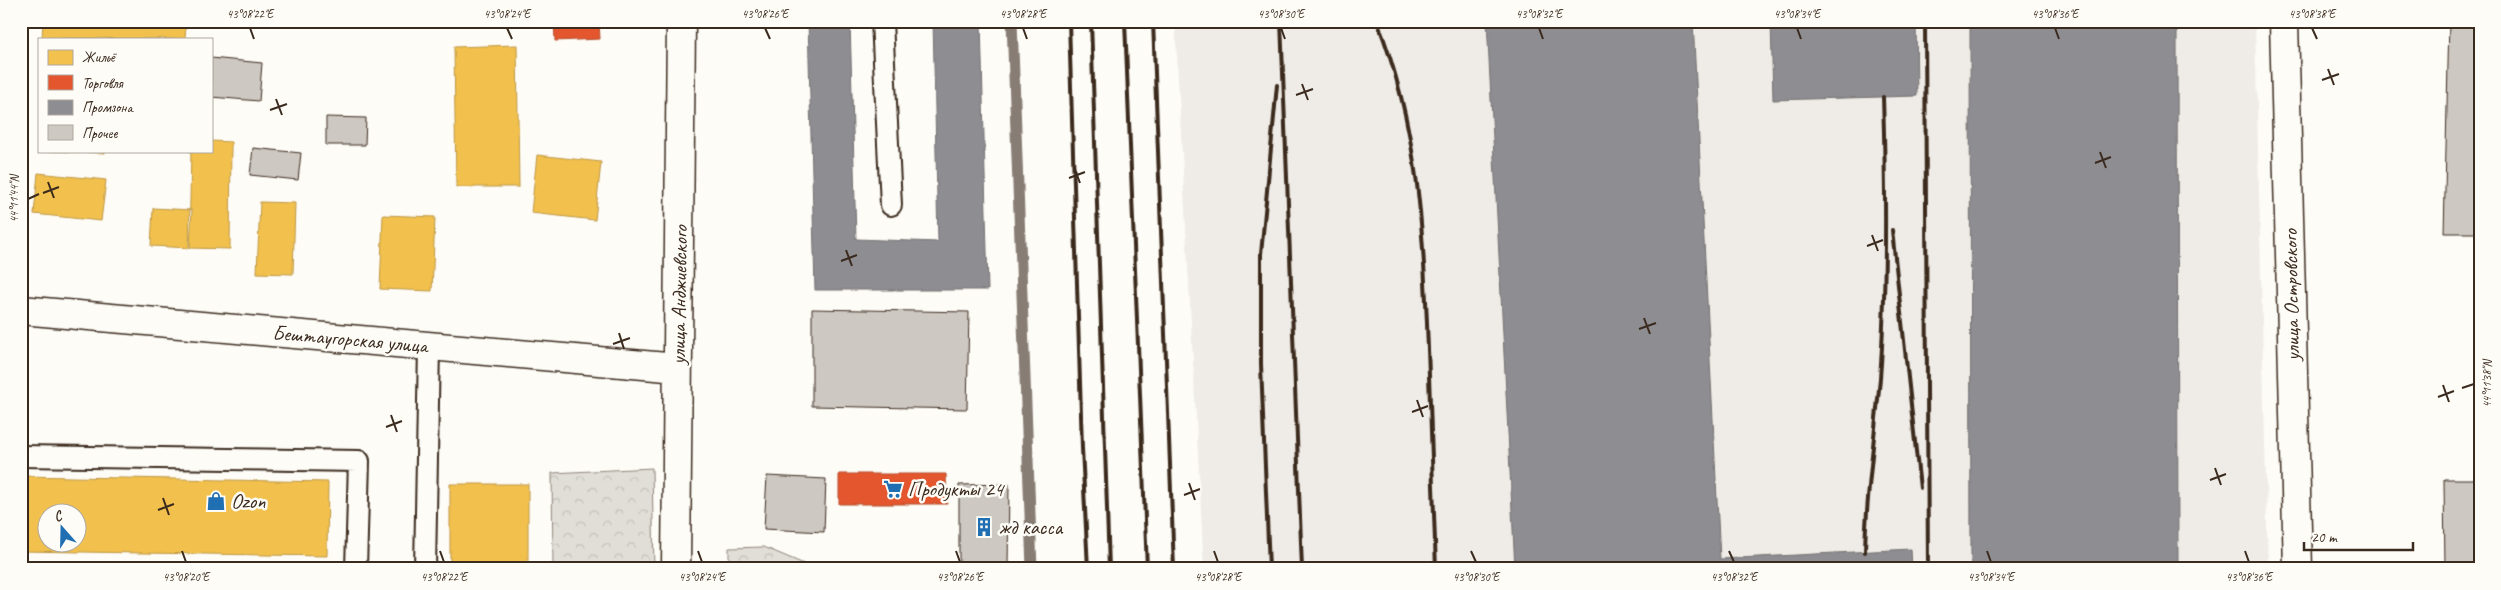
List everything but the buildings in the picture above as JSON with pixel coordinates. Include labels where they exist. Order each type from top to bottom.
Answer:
[{"type":"street","name":"улица Анджиевского","points":[[676,569],[681,21]]},
{"type":"street","name":"улица Островского","points":[[2284,21],[2298,569]]},
{"type":"street","name":"Бештаугорская улица","points":[[21,310],[678,368]]},
{"type":"lane","points":[[882,21],[891,205]]},
{"type":"lane","points":[[426,569],[429,346]]},
{"type":"lane","points":[[21,456],[360,461],[356,569]]},
{"type":"shaded area","points":[[1175,21],[2255,21],[2268,569],[1204,569]]},
{"type":"green space","points":[[652,468],[654,569],[553,569],[552,473]]},
{"type":"green space","points":[[764,547],[804,564],[805,569],[729,569],[729,548]]},
{"type":"waterway","points":[[1012,21],[1032,569]]},
{"type":"railway","points":[[1069,21],[1082,448],[1088,569]]},
{"type":"railway","points":[[1091,21],[1109,569]]},
{"type":"railway","points":[[1125,21],[1147,569]]},
{"type":"railway","points":[[1153,21],[1174,569]]},
{"type":"railway","points":[[1281,21],[1302,569]]},
{"type":"railway","points":[[1377,21],[1402,101],[1417,182],[1424,265],[1436,569]]},
{"type":"railway","points":[[1925,21],[1928,569]]},
{"type":"railway","points":[[1269,569],[1261,364],[1261,254],[1277,85]]},
{"type":"railway","points":[[1865,552],[1884,308],[1885,202],[1883,97]]},
{"type":"railway","points":[[1892,230],[1920,488]]},
{"type":"place","name":"Продукты 24","points":[[893,489]]},
{"type":"place","name":"Ozon","points":[[216,501]]},
{"type":"place","name":"жд касса","points":[[984,527]]}]
